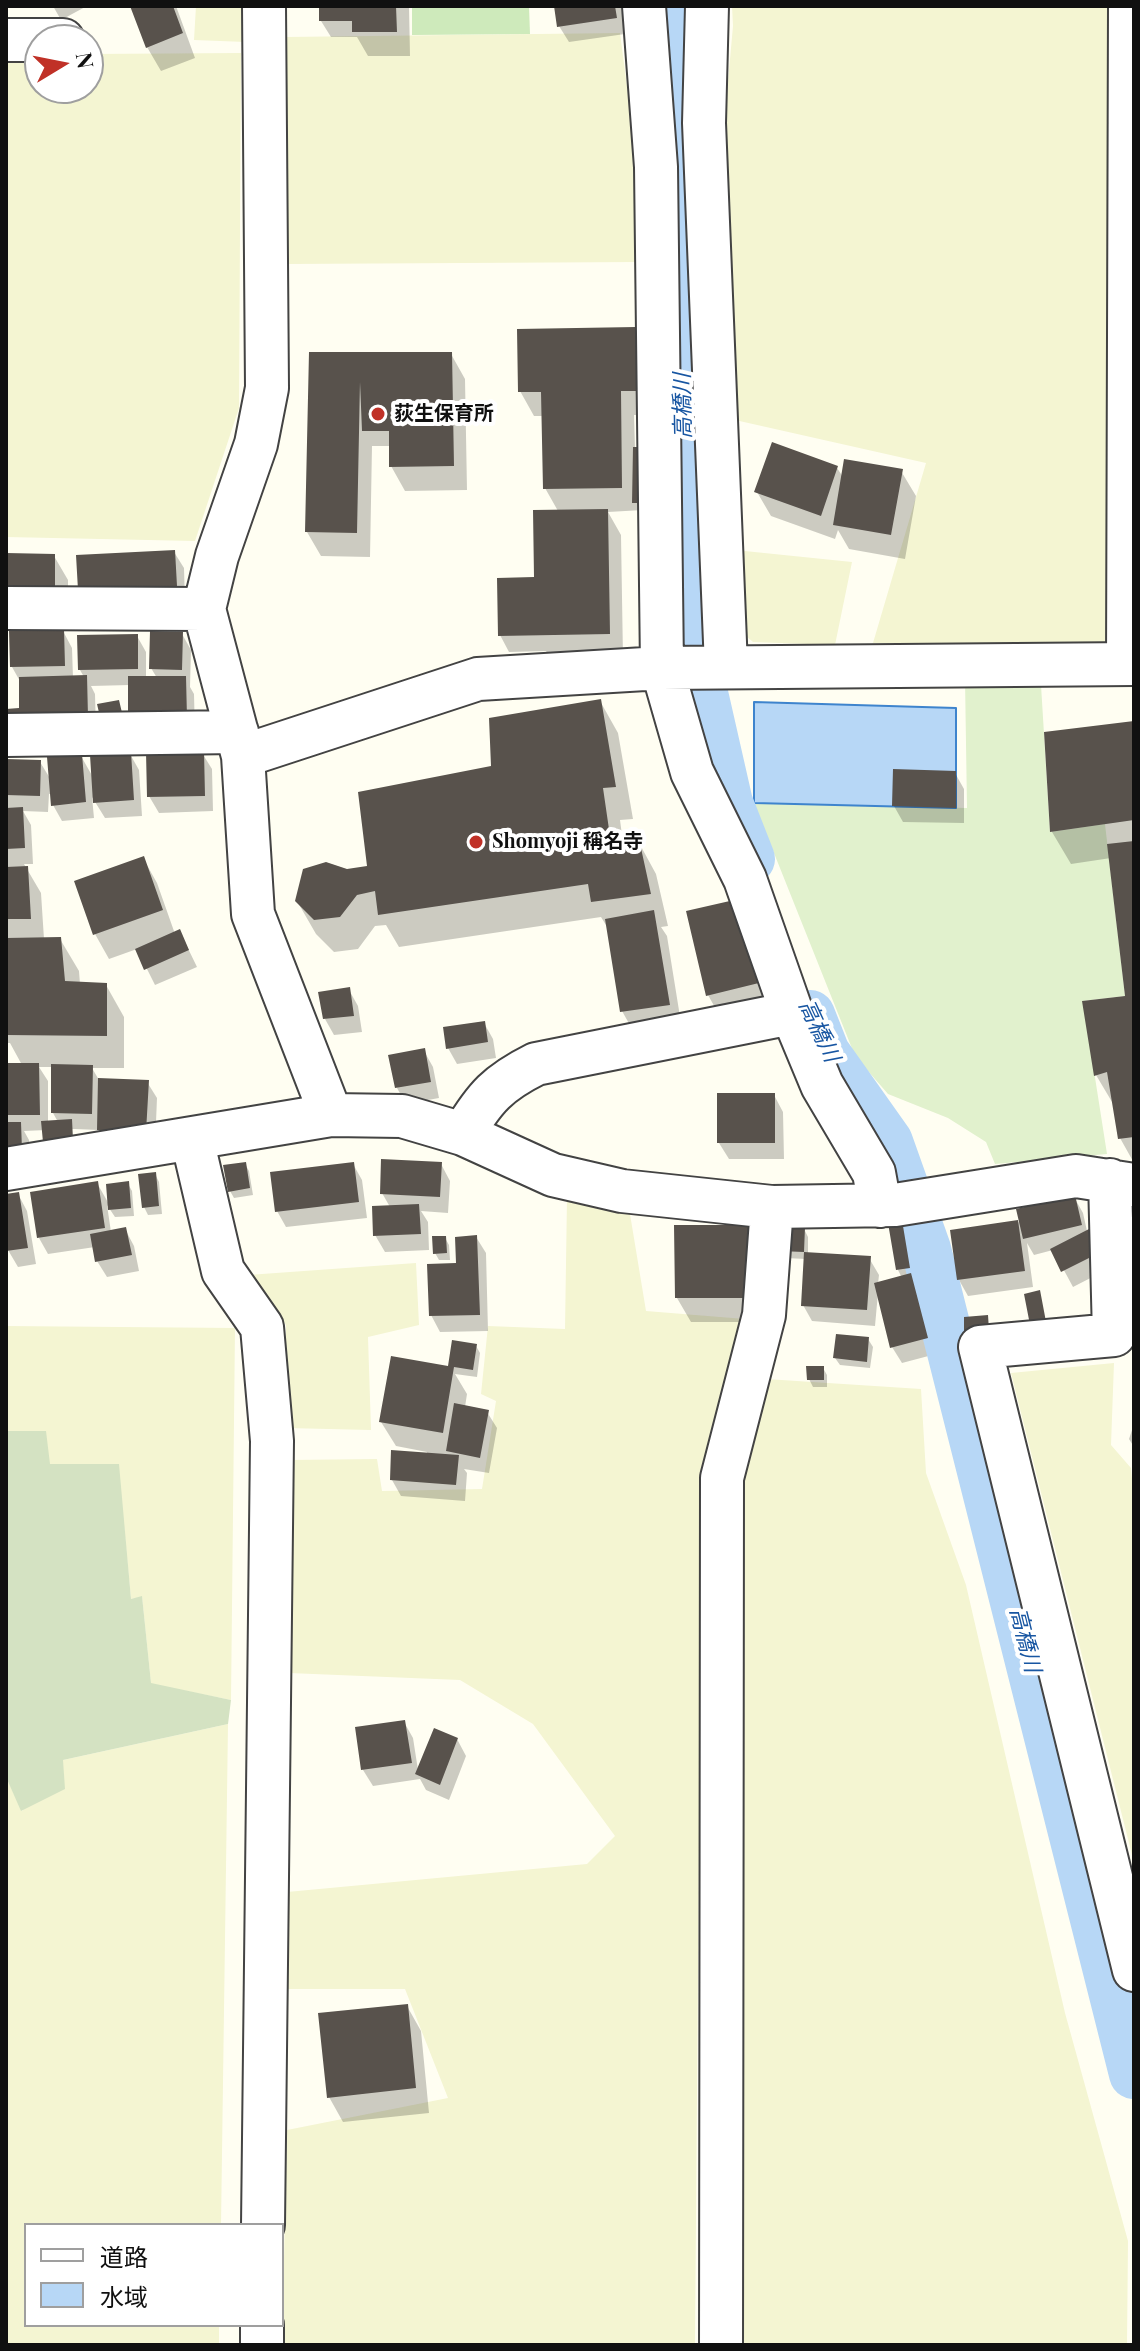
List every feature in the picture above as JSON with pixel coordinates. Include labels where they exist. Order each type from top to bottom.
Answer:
[{"type":"street","points":[[264,6],[267,388],[256,444],[217,556],[204,609],[240,744],[253,914],[331,1115]]},
{"type":"street","points":[[644,6],[656,167],[662,668],[692,772],[745,879],[792,1013],[822,1085],[874,1173],[880,1206]]},
{"type":"street","points":[[707,6],[704,123],[726,667]]},
{"type":"street","points":[[6,735],[240,744],[478,679],[662,668],[1131,664],[1130,6]]},
{"type":"street","points":[[6,608],[204,609]]},
{"type":"street","points":[[463,1134],[478,1109],[507,1079],[536,1064],[792,1013]]},
{"type":"street","points":[[6,1169],[331,1115],[402,1116],[463,1134],[553,1175],[608,1188],[772,1207],[880,1206],[1076,1176],[1122,1182],[1114,1335],[980,1347],[1134,1970]]},
{"type":"street","points":[[192,1139],[223,1271],[262,1327],[272,1441],[263,2223]]},
{"type":"street","points":[[721,2345],[722,1478],[764,1315],[772,1207]]},
{"type":"green space","points":[[196,6],[246,6],[246,42],[194,40]]},
{"type":"green space","points":[[412,6],[529,6],[530,34],[412,35]]},
{"type":"green space","points":[[732,6],[1114,6],[1115,646],[873,643],[926,463],[735,420],[719,182],[733,26]]},
{"type":"green space","points":[[620,33],[636,156],[640,262],[286,264],[285,37]]},
{"type":"green space","points":[[241,53],[239,408],[195,541],[6,537],[6,54],[24,54],[24,104],[104,104],[104,54]]},
{"type":"green space","points":[[735,550],[852,562],[835,645],[753,642],[739,630]]},
{"type":"green space","points":[[965,679],[1041,685],[1050,832],[1105,824],[1125,996],[1083,1001],[1107,1154],[995,1164],[986,1142],[948,1118],[888,1094],[855,1056],[754,803],[967,808]]},
{"type":"green space","points":[[567,1198],[630,1214],[646,1311],[745,1319],[702,1465],[695,2343],[282,2345],[287,2130],[448,2098],[405,1989],[287,1989],[287,1892],[587,1864],[615,1836],[533,1724],[460,1680],[289,1673],[289,1460],[377,1459],[382,1491],[482,1489],[496,1401],[481,1394],[488,1326],[565,1329]]},
{"type":"green space","points":[[416,1263],[419,1325],[368,1337],[371,1430],[286,1428],[286,1325],[248,1275]]},
{"type":"green space","points":[[6,1326],[235,1328],[231,1700],[151,1684],[142,1597],[131,1599],[118,1464],[49,1464],[6,1431]]},
{"type":"green space","points":[[1114,1363],[1111,1445],[1131,1468],[1134,1500],[1134,1863],[1011,1373]]},
{"type":"green space","points":[[766,1379],[921,1389],[926,1473],[966,1585],[1065,2013],[1128,2241],[1127,2345],[736,2345],[737,1477]]},
{"type":"green space","points":[[6,1431],[46,1431],[50,1464],[119,1464],[131,1599],[142,1596],[151,1683],[231,1700],[228,1724],[63,1760],[65,1789],[21,1811],[6,1777]]},
{"type":"green space","points":[[228,1724],[221,2223],[24,2223],[24,2327],[219,2327],[219,2345],[6,2345],[6,1777],[22,1811],[63,1760]]},
{"type":"water","points":[[754,702],[956,708],[956,808],[754,803]]},
{"type":"building","points":[[130,6],[173,6],[183,33],[146,48]]},
{"type":"building","points":[[319,6],[396,6],[397,32],[352,32],[352,21],[319,21]]},
{"type":"building","points":[[554,6],[615,6],[617,18],[557,27]]},
{"type":"building","points":[[636,327],[636,391],[621,391],[622,488],[543,489],[541,392],[518,392],[517,329]]},
{"type":"building","points":[[309,352],[452,352],[454,466],[389,467],[389,431],[362,431],[360,382],[357,533],[305,532]]},
{"type":"building","points":[[772,442],[838,466],[821,516],[754,492]]},
{"type":"building","points":[[633,447],[642,447],[640,503],[632,503]]},
{"type":"building","points":[[844,459],[903,469],[891,535],[833,525]]},
{"type":"building","points":[[608,509],[610,634],[498,636],[497,578],[534,577],[533,510]]},
{"type":"building","points":[[175,550],[177,586],[78,590],[76,555]]},
{"type":"building","points":[[6,553],[55,554],[55,591],[6,590]]},
{"type":"building","points":[[64,629],[65,666],[10,667],[9,630]]},
{"type":"building","points":[[150,631],[183,632],[182,670],[149,669]]},
{"type":"building","points":[[138,634],[138,669],[78,670],[77,635]]},
{"type":"building","points":[[87,675],[88,717],[6,722],[6,709],[19,708],[19,677]]},
{"type":"building","points":[[128,676],[186,676],[187,718],[128,718]]},
{"type":"building","points":[[601,699],[616,787],[603,788],[611,843],[639,839],[651,894],[591,902],[588,884],[378,915],[375,891],[357,895],[340,917],[314,920],[295,901],[303,869],[326,862],[347,869],[367,866],[358,792],[491,766],[489,718]]},
{"type":"building","points":[[119,700],[123,717],[101,721],[97,704]]},
{"type":"building","points":[[1134,721],[1134,820],[1050,832],[1044,732]]},
{"type":"building","points":[[204,751],[205,796],[147,797],[146,752]]},
{"type":"building","points":[[131,752],[134,800],[93,803],[90,755]]},
{"type":"building","points":[[82,754],[86,802],[51,806],[47,757]]},
{"type":"building","points":[[6,759],[41,760],[40,796],[6,795]]},
{"type":"building","points":[[893,769],[956,771],[956,808],[892,806]]},
{"type":"building","points":[[23,807],[25,848],[6,849],[6,808]]},
{"type":"building","points":[[1134,841],[1134,1137],[1118,1139],[1107,1072],[1094,1076],[1082,1001],[1125,996],[1107,844]]},
{"type":"building","points":[[144,856],[163,910],[93,935],[74,881]]},
{"type":"building","points":[[28,866],[31,919],[6,919],[6,867]]},
{"type":"building","points":[[743,898],[763,982],[706,996],[686,911]]},
{"type":"building","points":[[654,910],[670,1005],[620,1012],[605,919]]},
{"type":"building","points":[[180,929],[189,950],[144,970],[135,949]]},
{"type":"building","points":[[61,937],[65,981],[107,983],[107,1036],[6,1035],[6,938]]},
{"type":"building","points":[[350,987],[354,1016],[323,1019],[318,992]]},
{"type":"building","points":[[485,1021],[488,1042],[446,1049],[443,1027]]},
{"type":"building","points":[[425,1048],[431,1082],[395,1088],[388,1055]]},
{"type":"building","points":[[6,1063],[39,1063],[40,1115],[6,1115]]},
{"type":"building","points":[[51,1064],[93,1065],[92,1114],[51,1113]]},
{"type":"building","points":[[98,1078],[149,1080],[146,1132],[97,1130]]},
{"type":"building","points":[[717,1093],[775,1093],[775,1143],[717,1143]]},
{"type":"building","points":[[72,1119],[73,1140],[43,1142],[41,1121]]},
{"type":"building","points":[[6,1122],[21,1122],[22,1150],[6,1150]]},
{"type":"building","points":[[381,1159],[442,1162],[440,1197],[380,1194]]},
{"type":"building","points":[[246,1162],[250,1188],[228,1192],[223,1165]]},
{"type":"building","points":[[354,1162],[359,1202],[275,1212],[270,1172]]},
{"type":"building","points":[[156,1172],[159,1206],[142,1208],[138,1174]]},
{"type":"building","points":[[98,1181],[105,1228],[37,1238],[30,1192]]},
{"type":"building","points":[[129,1181],[131,1208],[108,1210],[106,1184]]},
{"type":"building","points":[[19,1192],[28,1248],[6,1251],[6,1194]]},
{"type":"building","points":[[1075,1195],[1082,1225],[1023,1239],[1016,1209]]},
{"type":"building","points":[[419,1204],[421,1234],[373,1236],[372,1206]]},
{"type":"building","points":[[902,1220],[910,1268],[896,1270],[888,1223]]},
{"type":"building","points":[[1018,1220],[1025,1271],[957,1280],[950,1230]]},
{"type":"building","points":[[674,1225],[750,1225],[750,1298],[675,1298]]},
{"type":"building","points":[[780,1226],[805,1227],[804,1252],[779,1251]]},
{"type":"building","points":[[126,1227],[132,1255],[95,1262],[90,1234]]},
{"type":"building","points":[[1089,1229],[1101,1252],[1061,1272],[1050,1249]]},
{"type":"building","points":[[477,1235],[480,1315],[429,1316],[427,1264],[456,1263],[455,1237]]},
{"type":"building","points":[[432,1236],[446,1236],[447,1253],[433,1254]]},
{"type":"building","points":[[804,1252],[871,1256],[867,1310],[801,1306]]},
{"type":"building","points":[[911,1273],[928,1338],[890,1348],[874,1283]]},
{"type":"building","points":[[1040,1290],[1047,1327],[1031,1330],[1024,1294]]},
{"type":"building","points":[[988,1315],[989,1330],[964,1332],[964,1317]]},
{"type":"building","points":[[836,1334],[869,1337],[867,1362],[833,1358]]},
{"type":"building","points":[[452,1340],[477,1344],[473,1370],[454,1367],[443,1433],[379,1422],[391,1356],[448,1366]]},
{"type":"building","points":[[806,1366],[824,1366],[824,1380],[807,1380]]},
{"type":"building","points":[[454,1403],[489,1410],[480,1458],[446,1451]]},
{"type":"building","points":[[391,1450],[459,1455],[456,1485],[390,1480]]},
{"type":"building","points":[[405,1720],[412,1763],[361,1770],[355,1727]]},
{"type":"building","points":[[434,1728],[458,1738],[440,1785],[415,1774]]},
{"type":"building","points":[[408,2004],[416,2088],[327,2098],[318,2013]]},
{"type":"waterway","name":"高橋川","points":[[676,6],[688,627],[728,803],[750,859]]},
{"type":"waterway","name":"高橋川","points":[[810,1015],[825,1053],[888,1142],[926,1249],[1134,2074]]},
{"type":"place","name":"荻生保育所","points":[[378,414]]},
{"type":"place","name":"Shomyoji 稱名寺","points":[[476,842]]}]
